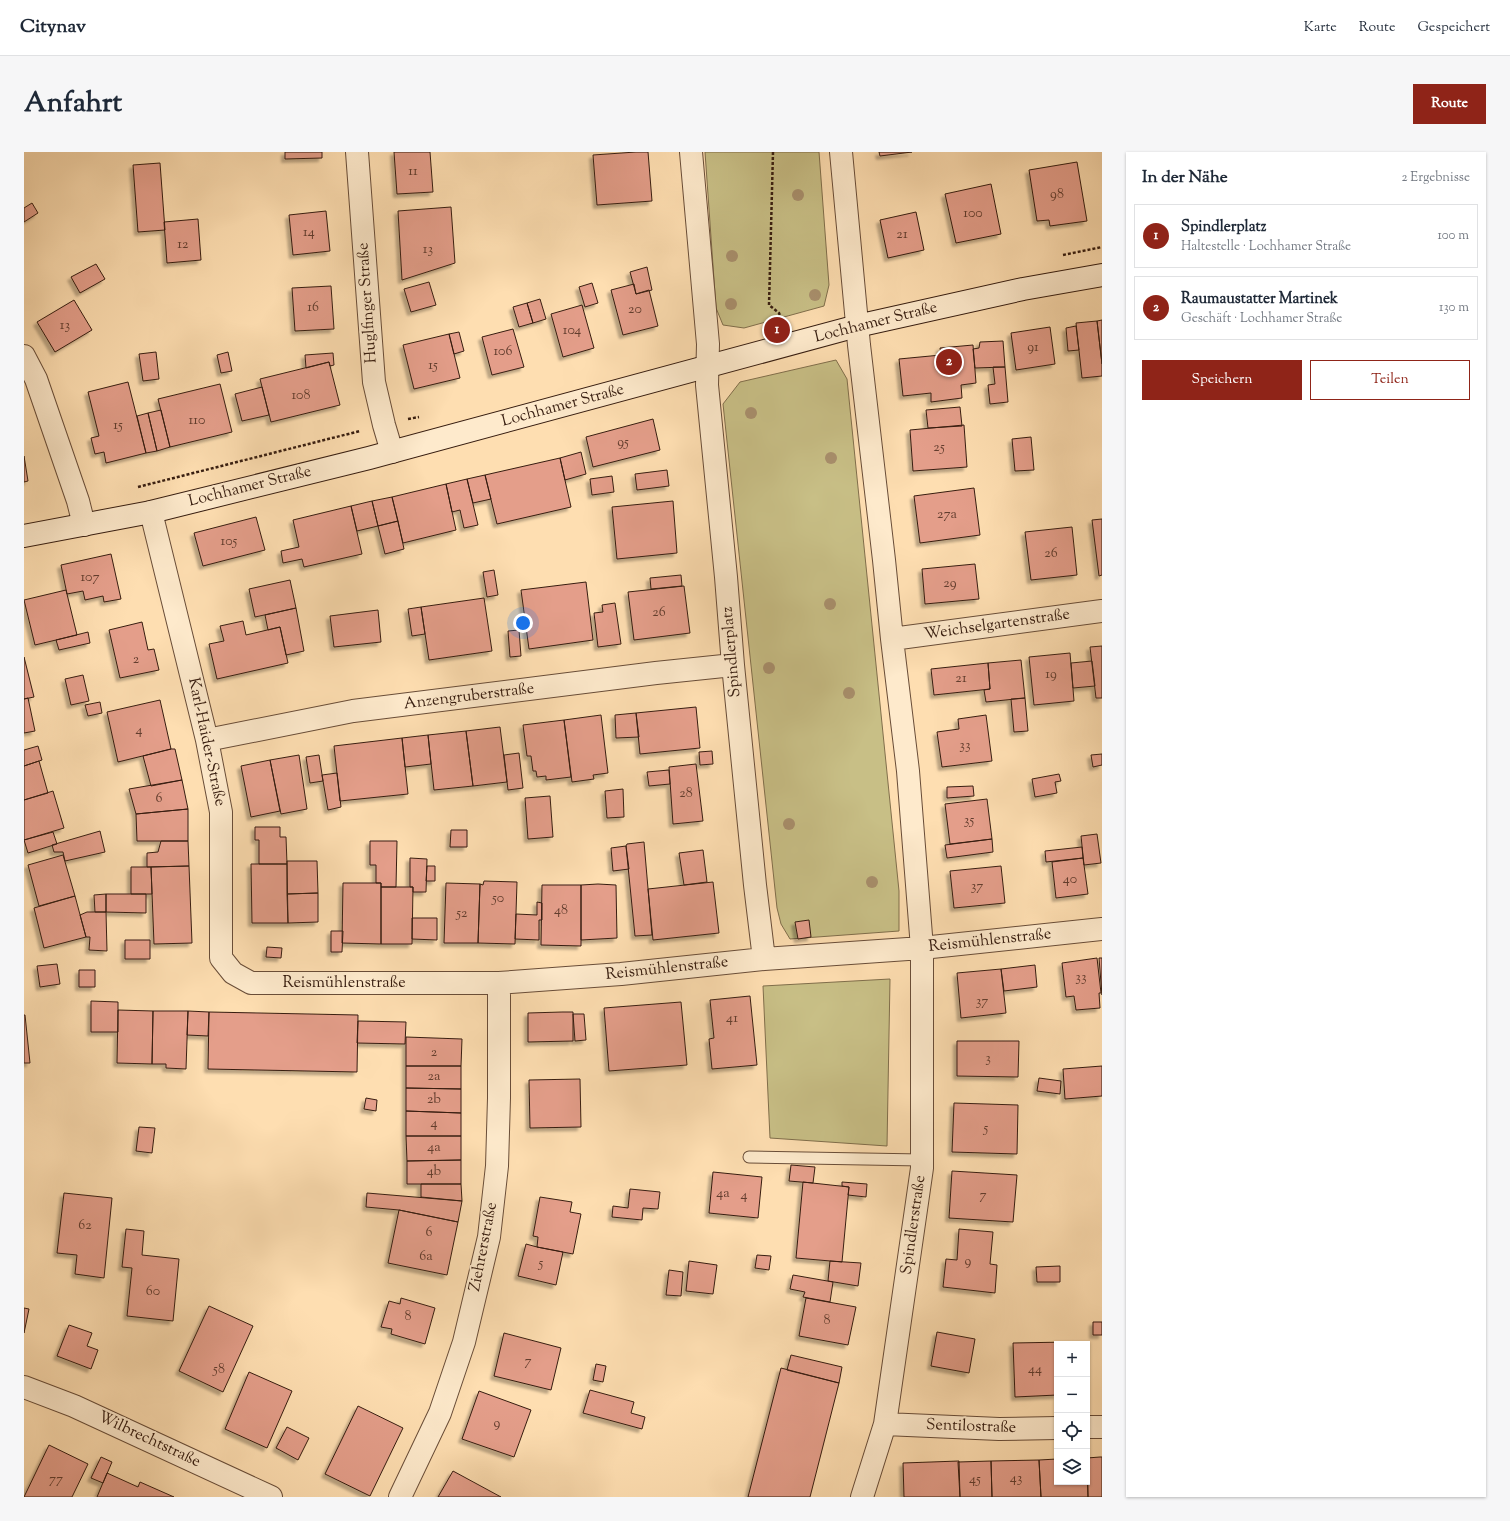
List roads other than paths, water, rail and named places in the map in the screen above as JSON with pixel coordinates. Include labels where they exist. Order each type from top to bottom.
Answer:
[{"type":"street","name":"Huglfinger Straße","points":[[357,152],[374,382],[384,426],[392,452]]},
{"type":"street","name":"Spindlerplatz","points":[[691,152],[708,344],[707,385],[726,577],[732,665],[764,959]]},
{"type":"street","points":[[841,152],[857,326],[908,771],[922,948]]},
{"type":"street","name":"Lochhamer Straße","points":[[24,536],[151,512],[392,452],[857,326],[1023,289],[1102,275]]},
{"type":"street","points":[[24,356],[36,379],[78,501],[84,525]]},
{"type":"street","name":"Karl-Haider-Straße","points":[[151,512],[207,740],[222,812],[221,958],[233,973]]},
{"type":"street","name":"Weichselgartenstraße","points":[[892,639],[1102,611]]},
{"type":"street","name":"Anzengruberstraße","points":[[207,740],[353,711],[732,665]]},
{"type":"street","name":"Reismühlenstraße","points":[[233,973],[251,983],[498,983],[621,974],[764,959],[922,948],[1102,929]]},
{"type":"street","name":"Spindlerstraße","points":[[862,1497],[885,1424],[921,1176],[922,948]]},
{"type":"street","name":"Ziehrerstraße","points":[[400,1497],[440,1414],[462,1350],[489,1237],[498,1151],[498,983]]},
{"type":"street","name":"Wilbrechtstraße","points":[[25,1390],[74,1406],[271,1497]]},
{"type":"street","name":"Sentilostraße","points":[[885,1424],[999,1429],[1054,1428]]},
{"type":"street","points":[[1090,1427],[1102,1427]]},
{"type":"lane","points":[[749,1157],[922,1160]]},
{"type":"place","name":"Spindlerplatz","points":[[777,330]]},
{"type":"place","name":"Raumaustatter Martinek","points":[[949,362]]}]
